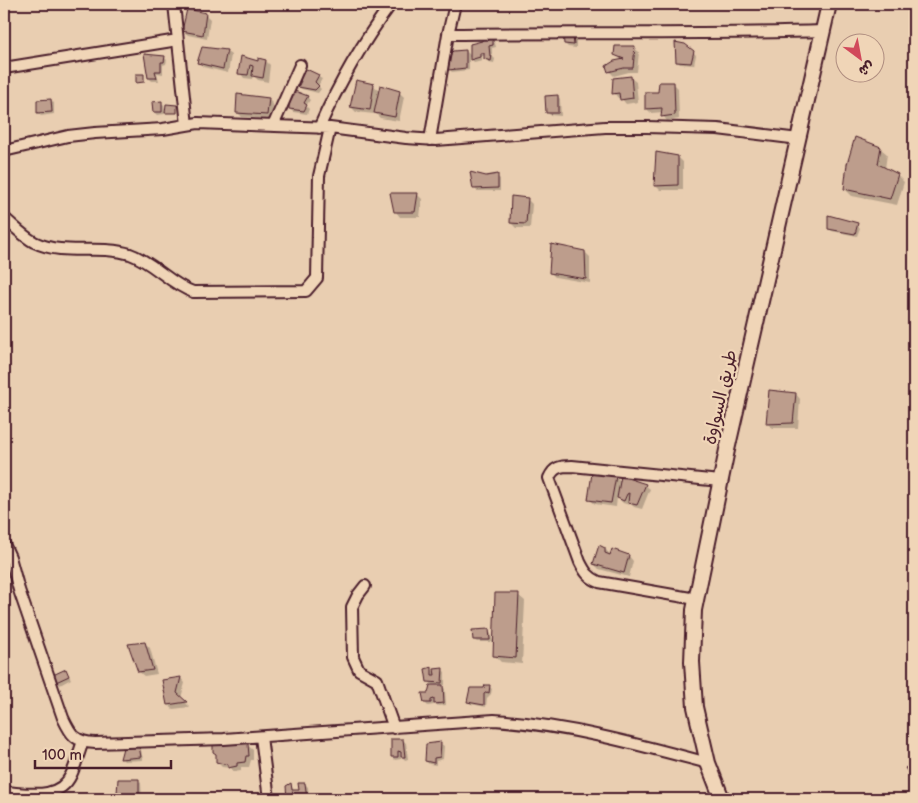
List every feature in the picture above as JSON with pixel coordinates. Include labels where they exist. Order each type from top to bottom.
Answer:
[{"type":"street","points":[[174,4],[187,125]]},
{"type":"street","points":[[4,218],[33,242],[53,248],[69,251],[113,250],[133,255],[159,270],[185,290],[193,292],[306,291],[317,278],[319,176],[325,128],[338,86],[354,58],[391,4]]},
{"type":"street","points":[[430,140],[455,4]]},
{"type":"street","name":"طريق السواوة","points":[[722,799],[708,762],[700,733],[692,683],[692,631],[696,599],[720,481],[829,4]]},
{"type":"street","points":[[448,34],[823,31]]},
{"type":"street","points":[[4,68],[178,40]]},
{"type":"street","points":[[273,126],[300,64]]},
{"type":"street","points":[[4,151],[68,136],[163,130],[187,125],[214,123],[325,128],[430,140],[605,127],[718,129],[799,139]]},
{"type":"street","points":[[696,599],[599,582],[586,574],[549,478],[553,470],[561,466],[572,466],[720,481]]},
{"type":"street","points":[[4,544],[10,557],[19,590],[63,718],[74,738],[83,741],[96,743],[261,737],[494,720],[522,722],[621,739],[708,762]]},
{"type":"street","points":[[365,586],[358,594],[352,607],[354,657],[359,670],[378,680],[394,728]]},
{"type":"street","points":[[261,737],[268,799]]},
{"type":"street","points":[[4,792],[46,794],[61,789],[72,775],[83,741]]},
{"type":"building","points":[[187,9],[206,13],[203,35],[182,31]]},
{"type":"building","points":[[563,34],[573,36],[574,45],[564,44]]},
{"type":"building","points":[[483,38],[493,39],[493,45],[489,46],[490,56],[492,55],[491,61],[484,59],[484,53],[480,53],[480,57],[470,60],[470,44],[482,41]]},
{"type":"building","points":[[675,42],[685,44],[694,51],[691,63],[676,62]]},
{"type":"building","points":[[615,46],[635,46],[633,68],[608,72],[606,66],[614,61],[624,59],[614,55]]},
{"type":"building","points":[[202,47],[227,50],[223,69],[197,63]]},
{"type":"building","points":[[466,50],[466,68],[448,70],[449,55],[453,51]]},
{"type":"building","points":[[144,54],[165,56],[164,62],[161,62],[161,71],[155,71],[157,78],[148,78]]},
{"type":"building","points":[[241,56],[258,61],[258,58],[266,60],[263,78],[252,76],[253,66],[250,65],[248,75],[238,74]]},
{"type":"building","points":[[302,67],[319,75],[315,82],[319,86],[315,90],[298,87],[301,81],[297,79]]},
{"type":"building","points":[[136,74],[144,74],[144,82],[136,83]]},
{"type":"building","points":[[631,76],[633,98],[620,100],[619,93],[612,94],[613,78]]},
{"type":"building","points":[[356,80],[374,84],[370,110],[350,107]]},
{"type":"building","points":[[659,82],[674,82],[675,115],[661,117],[662,108],[645,109],[645,92],[658,92]]},
{"type":"building","points":[[380,85],[400,91],[395,117],[374,113]]},
{"type":"building","points":[[292,90],[308,96],[304,103],[307,105],[304,111],[289,109],[287,101]]},
{"type":"building","points":[[237,94],[269,98],[267,115],[236,113]]},
{"type":"building","points":[[558,95],[558,113],[546,113],[545,96]]},
{"type":"building","points":[[51,99],[52,112],[37,113],[37,100]]},
{"type":"building","points":[[162,101],[162,112],[153,112],[152,102]]},
{"type":"building","points":[[166,104],[177,105],[177,113],[165,113]]},
{"type":"building","points":[[855,137],[881,147],[878,164],[898,174],[890,199],[844,189],[847,164]]},
{"type":"building","points":[[656,152],[678,156],[678,185],[654,186]]},
{"type":"building","points":[[470,172],[486,176],[498,174],[498,188],[473,189]]},
{"type":"building","points":[[390,193],[418,193],[415,212],[394,212]]},
{"type":"building","points":[[511,196],[528,198],[526,224],[510,223]]},
{"type":"building","points":[[828,215],[858,223],[855,234],[828,229]]},
{"type":"building","points":[[551,244],[585,251],[586,279],[549,273]]},
{"type":"building","points":[[769,390],[796,393],[793,423],[766,424]]},
{"type":"building","points":[[592,473],[616,476],[611,503],[588,500]]},
{"type":"building","points":[[621,476],[646,484],[637,505],[628,503],[629,493],[624,501],[617,498]]},
{"type":"building","points":[[599,545],[605,548],[605,553],[610,555],[612,549],[629,555],[624,573],[593,564]]},
{"type":"building","points":[[495,593],[519,593],[516,658],[493,656]]},
{"type":"building","points":[[489,629],[490,640],[473,640],[472,630]]},
{"type":"building","points":[[145,642],[153,670],[138,672],[128,644]]},
{"type":"building","points":[[432,667],[432,675],[435,675],[434,669],[443,668],[442,683],[427,682],[425,669]]},
{"type":"building","points":[[66,669],[69,676],[56,682],[53,675]]},
{"type":"building","points":[[181,677],[177,693],[187,702],[167,705],[162,680]]},
{"type":"building","points":[[430,685],[443,685],[444,703],[434,704],[434,699],[431,700],[431,703],[424,703],[422,693],[428,693]]},
{"type":"building","points":[[485,685],[490,685],[489,693],[484,694],[484,705],[467,702],[470,688],[484,688]]},
{"type":"building","points":[[391,739],[403,739],[405,757],[401,757],[401,752],[398,751],[398,757],[391,757]]},
{"type":"building","points":[[245,740],[248,744],[249,756],[246,756],[245,762],[237,763],[237,766],[228,768],[228,765],[216,762],[216,754],[213,752],[213,741]]},
{"type":"building","points":[[441,742],[440,757],[434,758],[434,763],[425,761],[426,744]]},
{"type":"building","points":[[124,744],[139,746],[141,757],[120,759]]},
{"type":"building","points":[[914,763],[914,781],[905,768]]},
{"type":"building","points":[[118,779],[139,779],[139,796],[122,796],[123,794],[117,793]]},
{"type":"building","points":[[291,783],[292,790],[299,790],[298,783],[305,783],[307,799],[301,799],[300,795],[294,794],[293,799],[287,799],[286,786]]}]
